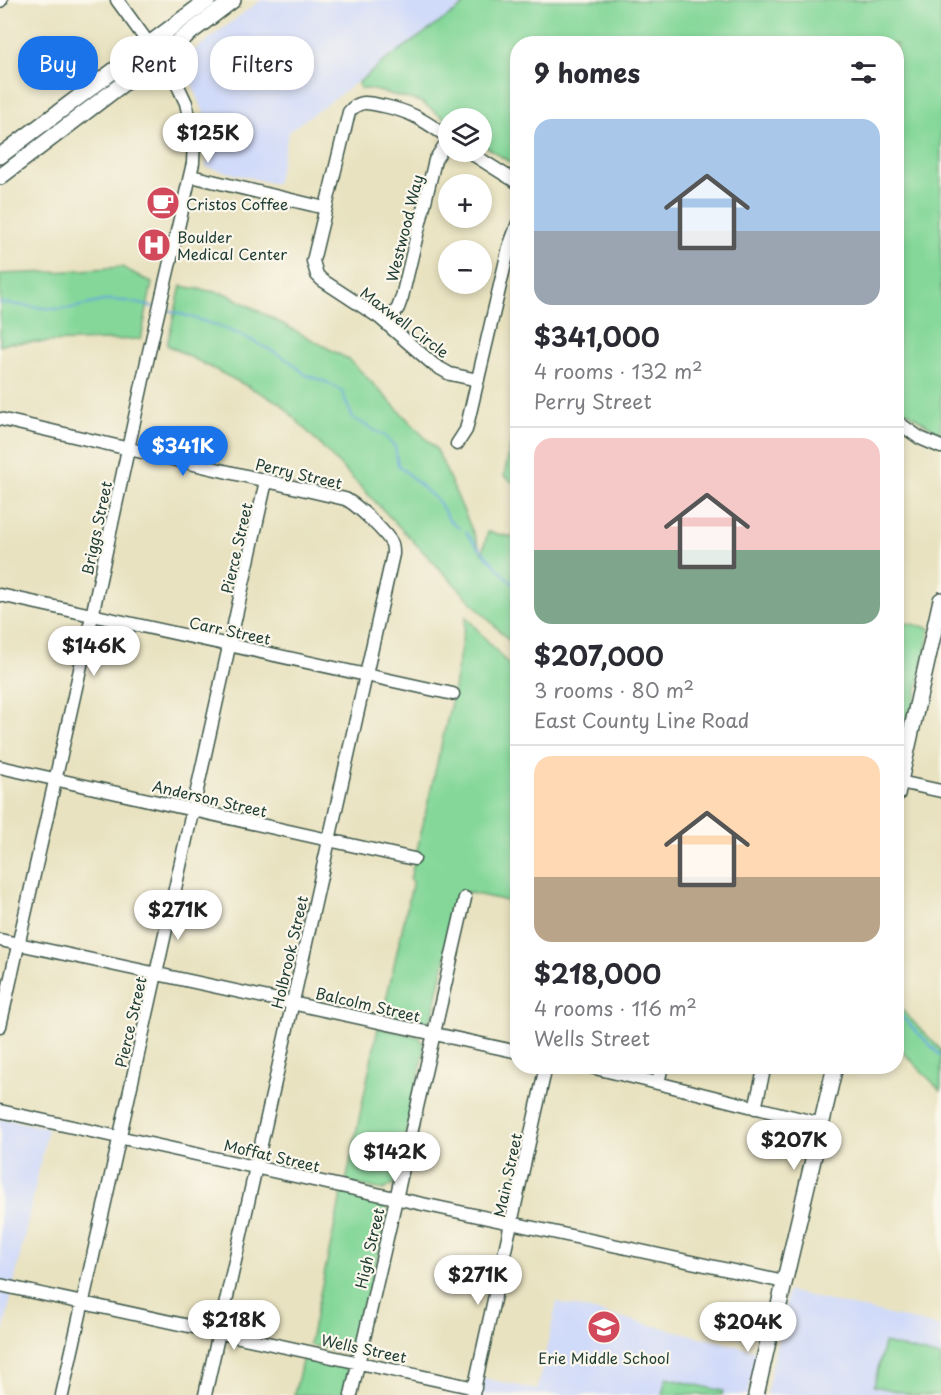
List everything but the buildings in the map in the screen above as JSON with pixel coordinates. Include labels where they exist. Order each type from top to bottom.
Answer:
[{"type":"main road","points":[[168,36],[208,0]]},
{"type":"main road","points":[[175,36],[233,0]]},
{"type":"main road","points":[[0,156],[110,80]]},
{"type":"main road","points":[[0,177],[110,86]]},
{"type":"main road","points":[[904,762],[941,600]]},
{"type":"main road","points":[[756,1395],[833,1074]]},
{"type":"main road","points":[[763,1395],[776,1339],[775,1322]]},
{"type":"street","name":"Briggs Street","points":[[117,0],[143,36]]},
{"type":"street","name":"Briggs Street","points":[[0,1026],[191,176],[194,139],[186,103],[180,90]]},
{"type":"street","name":"Maxwell Circle","points":[[438,132],[408,112],[366,102],[354,106],[349,112],[313,261],[316,274],[322,280],[387,323],[434,365],[450,374],[478,380]]},
{"type":"street","name":"Westwood Way","points":[[387,323],[398,308],[402,297],[438,155]]},
{"type":"street","points":[[484,162],[510,179]]},
{"type":"street","points":[[191,176],[325,208]]},
{"type":"street","points":[[457,444],[466,430],[510,244]]},
{"type":"street","name":"Perry Street","points":[[0,419],[348,500],[374,522]]},
{"type":"street","points":[[904,427],[920,438],[941,447]]},
{"type":"street","name":"Pierce Street","points":[[62,1395],[266,481]]},
{"type":"street","name":"Holbrook Street","points":[[205,1395],[393,554],[390,540],[374,522]]},
{"type":"street","name":"Carr Street","points":[[0,595],[453,694]]},
{"type":"street","name":"Anderson Street","points":[[0,767],[414,859]]},
{"type":"street","points":[[904,788],[941,791]]},
{"type":"street","name":"High Street","points":[[351,1395],[465,898]]},
{"type":"street","name":"Balcolm Street","points":[[0,940],[510,1050]]},
{"type":"street","name":"Main Street","points":[[474,1392],[544,1074]]},
{"type":"street","points":[[620,1074],[822,1124]]},
{"type":"street","points":[[658,1083],[660,1074]]},
{"type":"street","points":[[755,1108],[763,1074]]},
{"type":"street","name":"Moffat Street","points":[[0,1111],[784,1282]]},
{"type":"street","name":"Wells Street","points":[[0,1285],[358,1363],[474,1392]]},
{"type":"shaded area","points":[[261,0],[460,0],[464,5],[289,131],[276,184],[206,167],[209,128],[195,90],[198,90],[198,47],[210,38],[210,90],[314,90],[314,36],[213,36]]},
{"type":"shaded area","points":[[0,1118],[48,1128],[3,1334],[0,1334]]},
{"type":"shaded area","points":[[788,1291],[941,1327],[941,1395],[766,1395]]},
{"type":"shaded area","name":"Erie Middle School","points":[[557,1302],[758,1351],[748,1395],[479,1395],[483,1378],[537,1390]]},
{"type":"green space","points":[[460,0],[941,0],[941,434],[904,410],[904,36],[510,36],[510,162],[492,151],[492,108],[438,108],[438,114],[421,102],[370,89],[361,89],[358,83],[383,62],[463,6]]},
{"type":"green space","points":[[122,267],[152,283],[141,339],[9,343],[0,346],[0,274]]},
{"type":"green space","points":[[181,286],[227,294],[350,360],[437,450],[482,553],[488,532],[510,537],[510,642],[280,403],[167,345]]},
{"type":"green space","points":[[510,448],[510,480],[504,476]]},
{"type":"green space","points":[[466,617],[510,666],[510,902],[461,891],[432,1018],[421,1026],[382,1018],[413,881],[410,880],[453,694]]},
{"type":"green space","points":[[904,622],[930,628],[904,753]]},
{"type":"green space","points":[[904,1012],[941,1050],[941,1091],[904,1053]]},
{"type":"green space","points":[[378,1028],[420,1037],[425,1049],[394,1184],[383,1190],[346,1182]]},
{"type":"green space","points":[[342,1192],[381,1200],[388,1213],[357,1347],[347,1353],[309,1345]]},
{"type":"green space","points":[[884,1343],[941,1357],[941,1395],[914,1395],[874,1386]]},
{"type":"green space","points":[[303,1357],[344,1366],[350,1374],[346,1395],[294,1395]]},
{"type":"green space","points":[[666,1378],[723,1391],[722,1395],[662,1395]]},
{"type":"waterway","points":[[0,303],[54,309],[72,308],[108,300],[154,307]]},
{"type":"waterway","points":[[162,308],[241,335],[291,362],[306,375],[341,390],[353,418],[385,436],[395,447],[398,465],[439,502],[449,520],[459,528]]},
{"type":"waterway","points":[[466,532],[510,581]]},
{"type":"waterway","points":[[904,1019],[941,1056]]},
{"type":"place","name":"Cristos Coffee","points":[[163,203]]},
{"type":"place","name":"Boulder Medical Center","points":[[154,245]]},
{"type":"place","name":"Erie Middle School","points":[[604,1327]]}]
